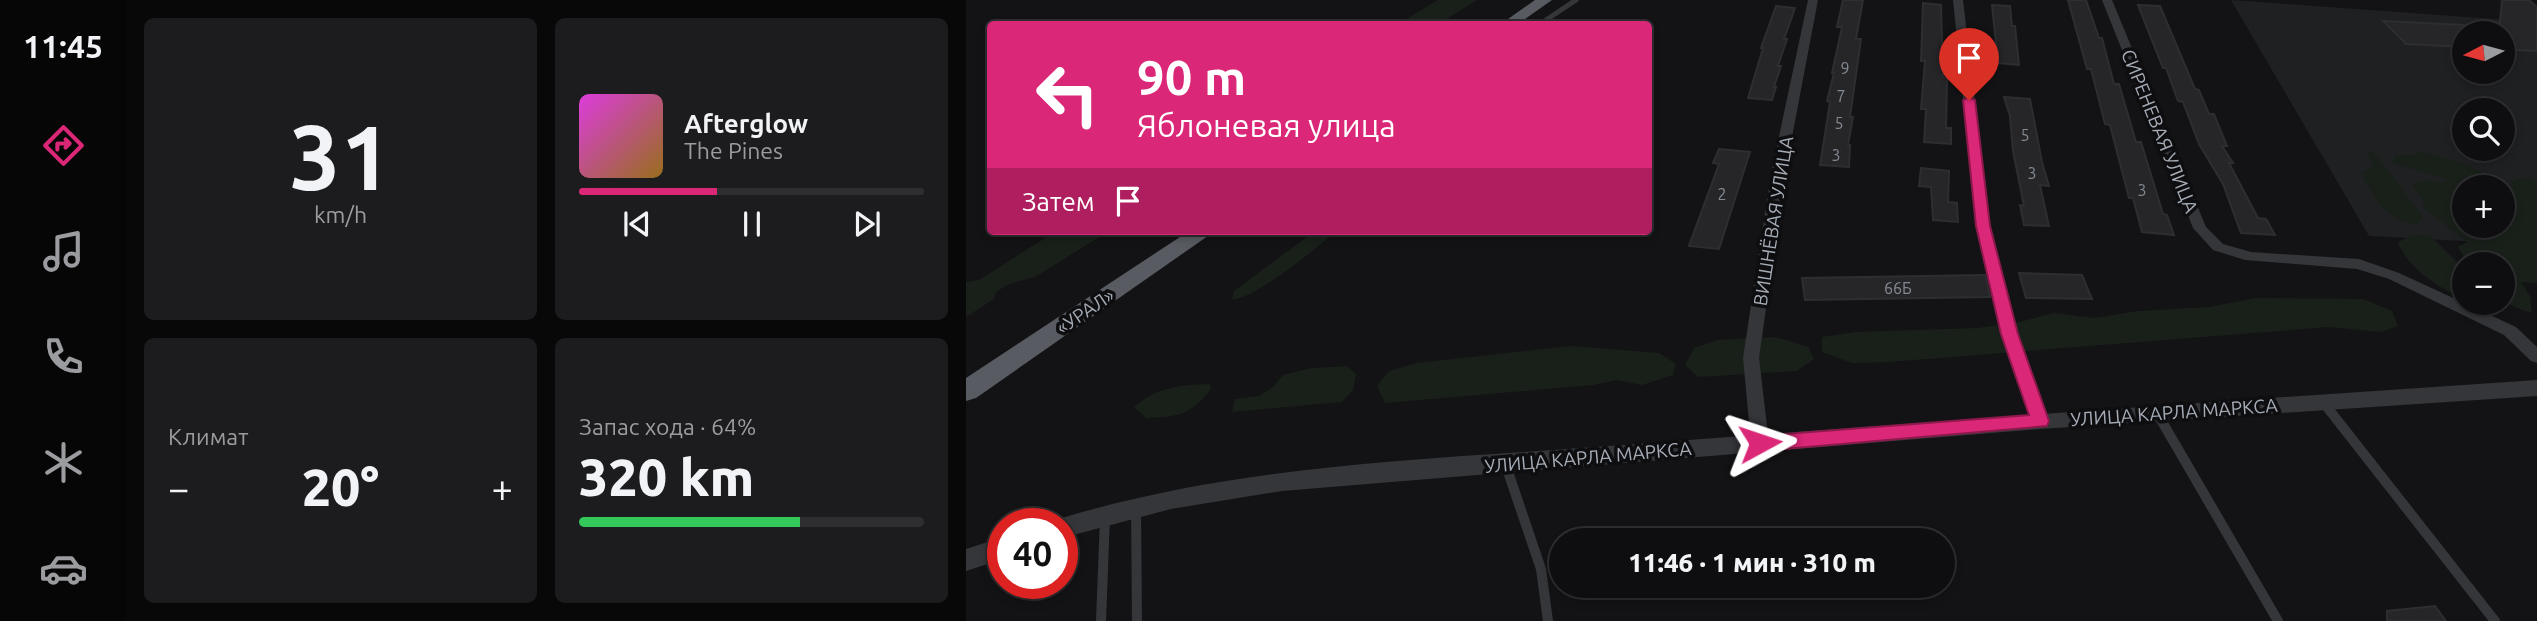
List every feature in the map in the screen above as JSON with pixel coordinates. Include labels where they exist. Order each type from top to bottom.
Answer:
[{"type":"highway","points":[[1513,21],[1545,0]]},
{"type":"highway","name":"«УРАЛ»","points":[[966,391],[1198,235]]},
{"type":"street","name":"ВИШНЁВАЯ УЛИЦА","points":[[1760,443],[1751,358],[1778,174],[1814,0]]},
{"type":"street","points":[[1958,0],[1983,226],[2010,334],[2040,421]]},
{"type":"street","name":"СИРЕНЕВАЯ УЛИЦА","points":[[2107,0],[2200,228],[2218,247],[2249,257],[2359,264],[2394,276],[2510,331],[2537,357]]},
{"type":"street","name":"УЛИЦА КАРЛА МАРКСА","points":[[1078,523],[1201,491],[1283,481],[2040,421],[2537,388]]},
{"type":"street","points":[[966,560],[987,553]]},
{"type":"lane","points":[[1544,21],[1576,0]]},
{"type":"lane","points":[[2323,402],[2495,621]]},
{"type":"lane","points":[[2157,413],[2278,621]]},
{"type":"lane","points":[[1505,464],[1541,569],[1548,621]]},
{"type":"lane","points":[[1136,506],[1138,621]]},
{"type":"lane","points":[[1101,621],[1105,514]]},
{"type":"shaded area","points":[[1438,0],[1477,0],[1443,21],[1403,21]]},
{"type":"shaded area","points":[[2231,0],[2537,22],[2537,245],[2369,236]]},
{"type":"shaded area","points":[[2420,151],[2466,164],[2487,175],[2452,175],[2452,230],[2425,209],[2422,199],[2412,185],[2424,180],[2445,183],[2447,179],[2392,163],[2396,155],[2415,155]]},
{"type":"shaded area","points":[[2374,152],[2423,217],[2416,225],[2388,212],[2371,191],[2361,172],[2369,170],[2374,163],[2366,153]]},
{"type":"shaded area","points":[[2532,178],[2537,183],[2537,283],[2521,282],[2530,296],[2532,313],[2515,306],[2515,252],[2461,252],[2458,247],[2467,242],[2462,238],[2515,238],[2515,180]]},
{"type":"shaded area","points":[[1050,235],[1103,235],[1035,277],[1009,284],[996,292],[994,299],[966,317],[966,282],[979,280]]},
{"type":"shaded area","points":[[1310,235],[1331,235],[1269,283],[1242,297],[1232,299],[1234,291]]},
{"type":"shaded area","points":[[2413,235],[2429,235],[2452,257],[2452,293],[2416,268],[2398,242]]},
{"type":"shaded area","points":[[2256,298],[2363,299],[2392,311],[2398,326],[2381,332],[2328,327],[1889,362],[1852,363],[1822,352],[1822,337],[1855,332],[1978,328],[2020,322],[2053,313],[2094,318],[2138,311],[2209,307]]},
{"type":"shaded area","points":[[1771,337],[1808,347],[1814,359],[1797,371],[1698,377],[1685,365],[1694,348],[1718,340]]},
{"type":"shaded area","points":[[1571,346],[1659,353],[1676,364],[1673,375],[1642,385],[1617,380],[1593,385],[1385,403],[1377,386],[1389,371],[1417,363]]},
{"type":"shaded area","points":[[1347,366],[1356,374],[1353,390],[1342,402],[1232,412],[1235,399],[1259,396],[1273,387],[1283,375],[1312,368]]},
{"type":"shaded area","points":[[1210,384],[1211,389],[1204,398],[1183,413],[1146,418],[1134,407],[1151,395],[1169,388]]},
{"type":"building","points":[[1843,0],[1863,0],[1856,39],[1861,39],[1850,117],[1853,117],[1848,145],[1849,167],[1820,165],[1830,102],[1827,101],[1842,27],[1837,27]]},
{"type":"building","points":[[2068,0],[2086,0],[2099,38],[2102,38],[2114,84],[2119,84],[2136,142],[2141,142],[2163,214],[2167,215],[2174,235],[2142,232],[2133,198],[2129,198],[2110,125],[2105,124],[2091,69],[2087,69]]},
{"type":"building","points":[[2502,0],[2529,0],[2537,7],[2537,51],[2515,50],[2515,21],[2500,21]]},
{"type":"building","points":[[1923,3],[1941,5],[1943,77],[1947,78],[1946,128],[1951,128],[1951,144],[1924,142],[1926,109],[1921,109],[1925,61],[1921,61]]},
{"type":"building","points":[[1992,5],[2010,6],[2019,65],[1998,63]]},
{"type":"building","points":[[2138,5],[2160,6],[2195,89],[2199,90],[2209,114],[2214,114],[2227,146],[2222,146],[2233,163],[2229,163],[2258,218],[2266,219],[2275,235],[2241,233],[2223,184],[2199,144],[2183,102],[2178,101]]},
{"type":"building","points":[[1776,6],[1795,8],[1784,39],[1787,39],[1778,66],[1781,66],[1776,87],[1772,100],[1748,98],[1761,48]]},
{"type":"building","points":[[2383,21],[2452,24],[2452,46],[2406,44]]},
{"type":"building","points":[[2004,97],[2030,99],[2049,186],[2040,185],[2049,226],[2024,225],[2020,205],[2024,206],[2013,151],[2010,116]]},
{"type":"building","points":[[1719,149],[1750,152],[1719,249],[1689,246],[1719,164],[1713,163]]},
{"type":"building","points":[[1921,168],[1949,171],[1948,202],[1957,203],[1958,222],[1933,220],[1931,187],[1919,186]]},
{"type":"building","points":[[2019,273],[2082,275],[2092,299],[2026,298]]},
{"type":"building","points":[[1985,275],[1990,297],[1805,300],[1802,278]]},
{"type":"building","points":[[2435,606],[2446,621],[2387,621],[2387,611]]},
{"type":"route","points":[[1760,443],[2040,421],[2010,334],[1983,226],[1969,100]]}]
